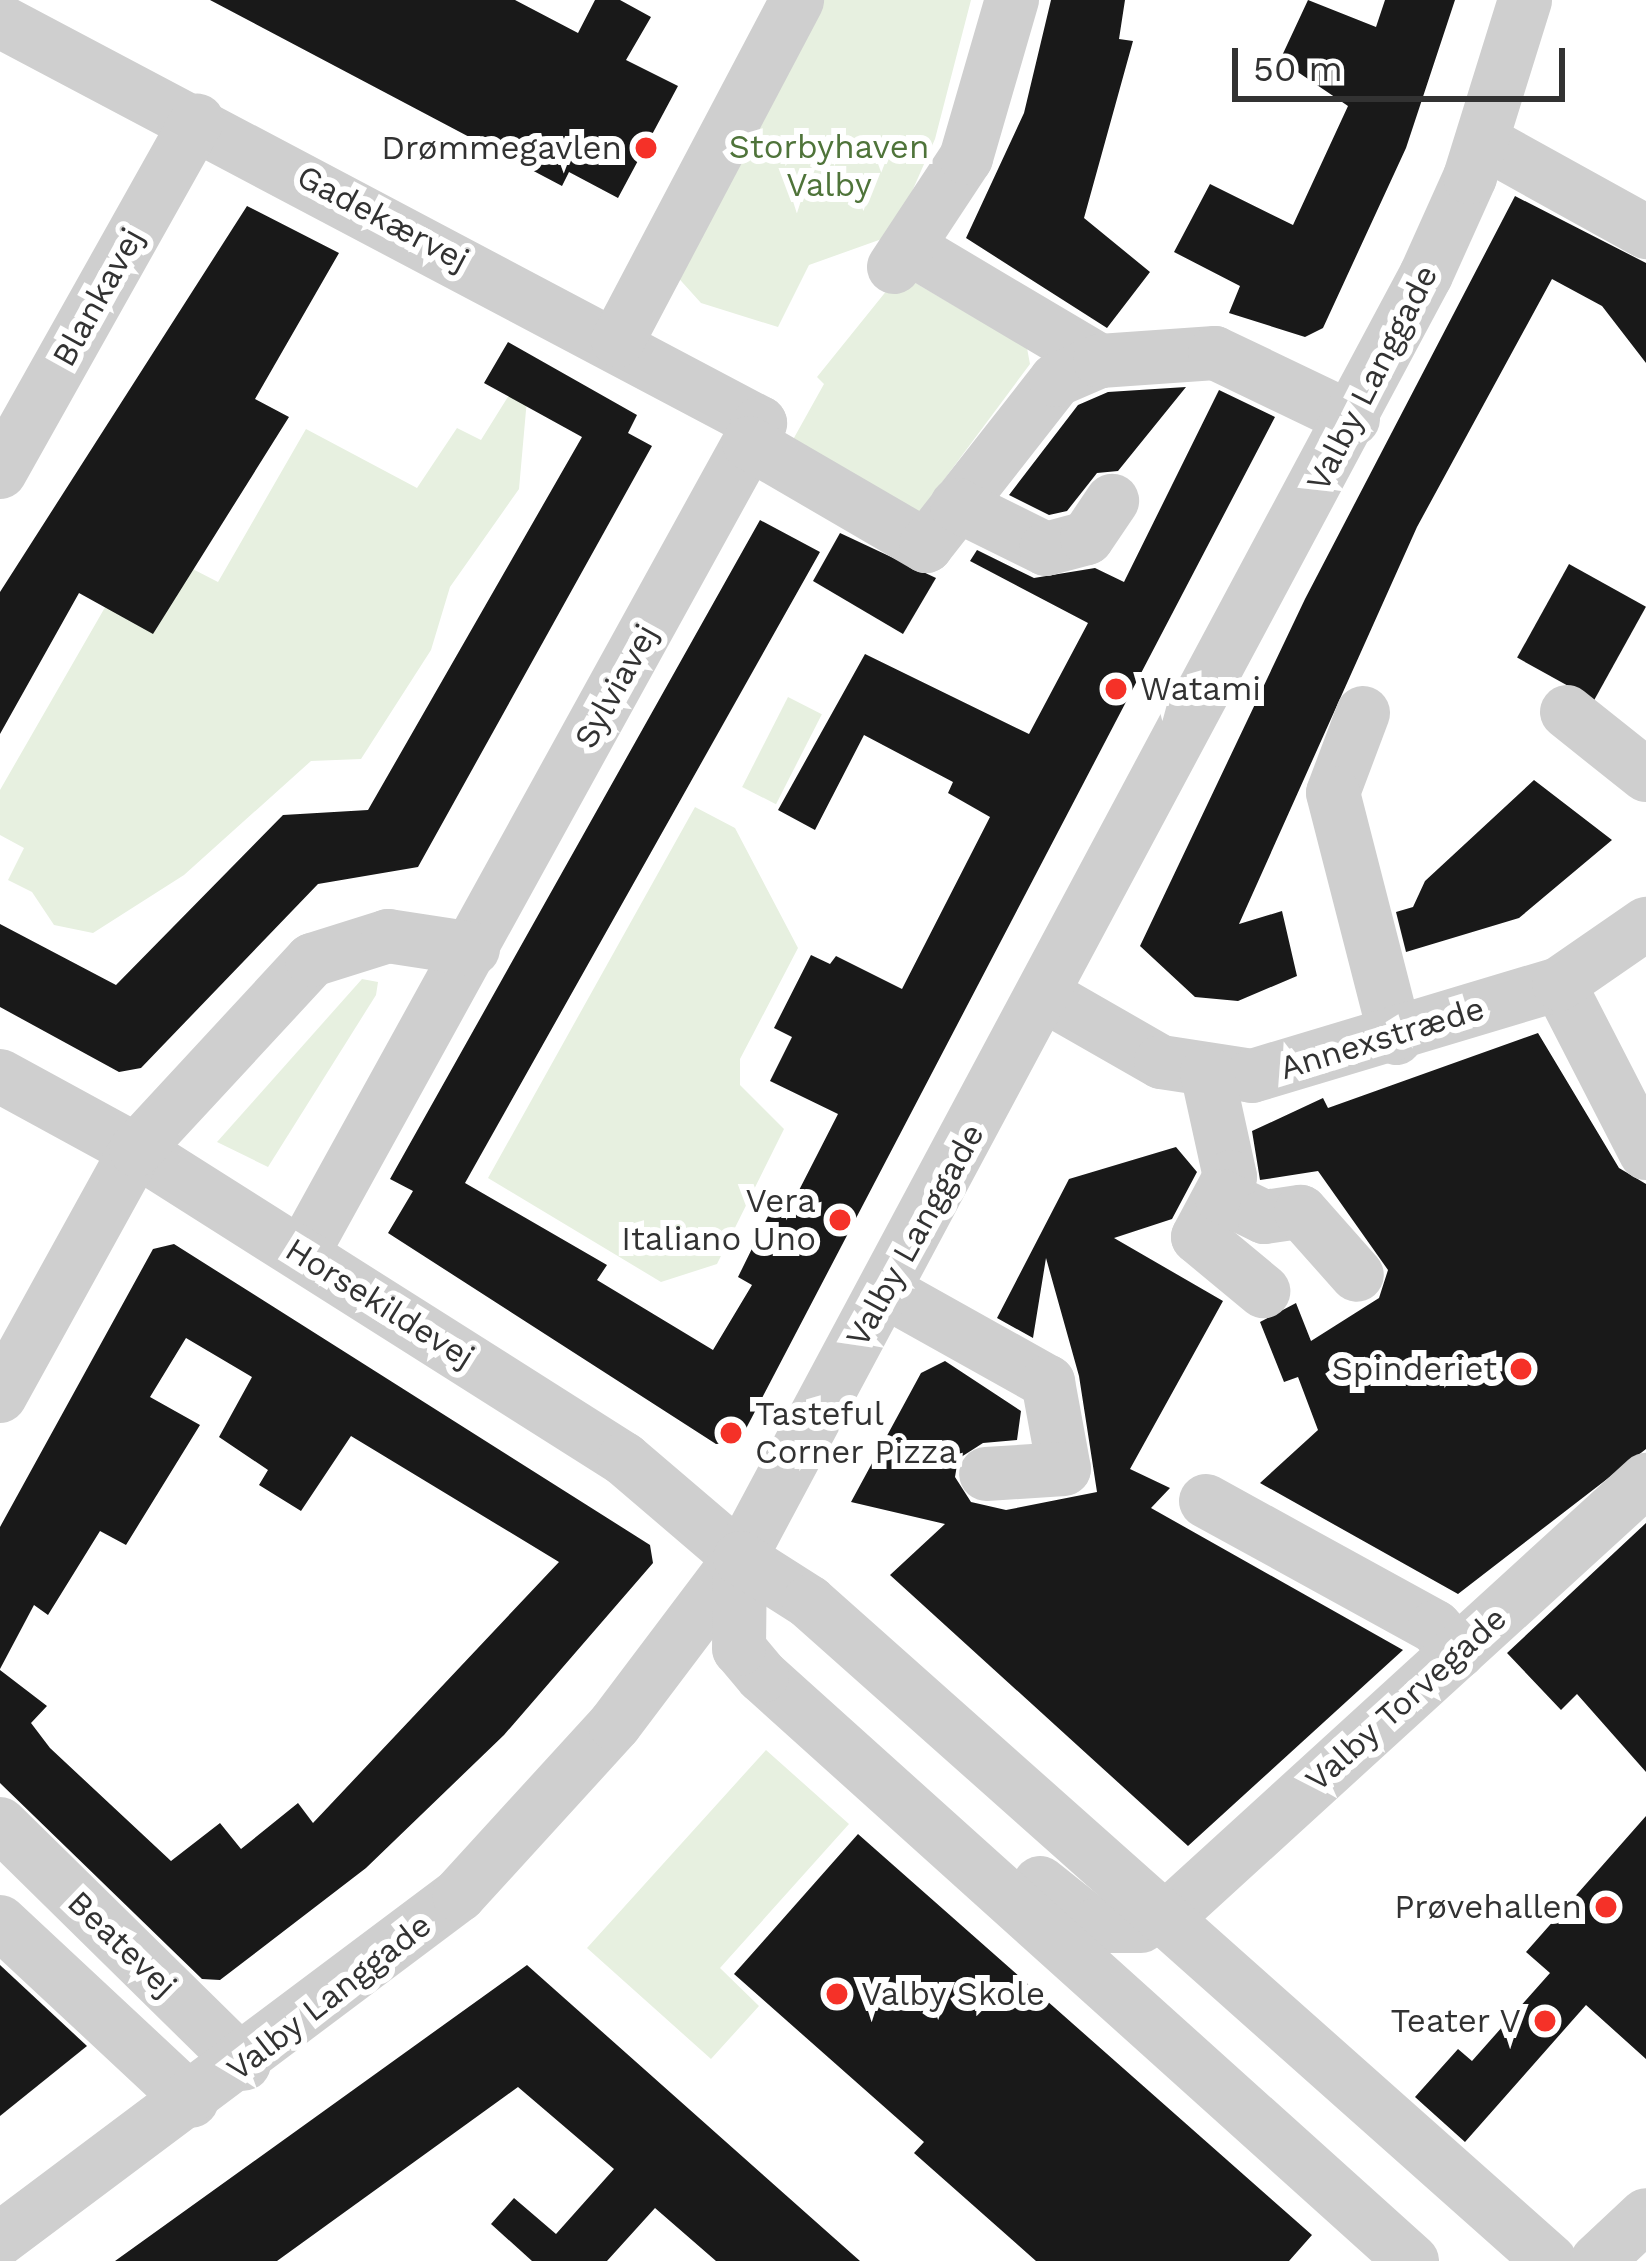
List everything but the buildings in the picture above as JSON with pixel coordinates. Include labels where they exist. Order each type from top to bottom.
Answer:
[{"type":"street","points":[[618,340],[797,0]]},
{"type":"street","points":[[1012,0],[966,158],[903,258],[1100,361]]},
{"type":"street","name":"Valby Langgade","points":[[0,2239],[244,2063],[459,1895],[615,1724],[740,1558],[1353,419],[1482,141],[1525,0]]},
{"type":"street","name":"Gadekærvej","points":[[0,21],[618,340],[926,546],[957,505]]},
{"type":"street","name":"Blankavej","points":[[0,472],[197,121]]},
{"type":"street","points":[[1482,141],[1646,232]]},
{"type":"street","points":[[1112,502],[1087,538],[1046,549],[957,505],[1056,380],[1100,361],[1215,353],[1353,419]]},
{"type":"street","name":"Sylviavej","points":[[302,1254],[755,433]]},
{"type":"street","points":[[1567,712],[1646,776]]},
{"type":"street","points":[[1363,713],[1333,793],[1396,1038]]},
{"type":"street","name":"Annexstræde","points":[[1045,995],[1161,1062],[1252,1076],[1396,1038],[1558,984],[1646,924]]},
{"type":"street","points":[[0,1396],[136,1150],[312,960],[388,936],[473,949]]},
{"type":"street","points":[[1558,984],[1646,1153]]},
{"type":"street","points":[[1207,1072],[1230,1178],[1198,1237],[1263,1291]]},
{"type":"street","name":"Horsekildevej","points":[[0,1076],[136,1150],[624,1459],[740,1558],[864,1650],[1135,1916],[1550,2261]]},
{"type":"street","points":[[1221,1196],[1264,1217],[1301,1212],[1358,1275]]},
{"type":"street","points":[[885,1291],[1048,1382],[1064,1469],[986,1474]]},
{"type":"street","name":"Valby Torvegade","points":[[1135,1916],[1458,1652],[1646,1480]]},
{"type":"street","points":[[1206,1501],[1435,1628],[1458,1652]]},
{"type":"street","points":[[740,1558],[740,1649],[1412,2261]]},
{"type":"street","points":[[807,1714],[910,1767],[1075,1914],[1113,1932],[1135,1916]]},
{"type":"street","name":"Beatevej","points":[[0,1824],[244,2063]]},
{"type":"street","name":"Beatevej","points":[[0,1922],[192,2101]]},
{"type":"street","points":[[1597,2261],[1646,2215]]},
{"type":"green space","name":"Storbyhaven Valby","points":[[819,0],[971,0],[935,139],[893,235],[809,265],[778,327],[701,303],[673,272]]},
{"type":"green space","name":"Storbyhaven Valby","points":[[900,274],[1027,348],[1030,364],[908,528],[785,454],[824,384],[817,377]]},
{"type":"green space","points":[[511,392],[527,399],[519,489],[450,587],[431,650],[361,759],[311,761],[184,875],[93,933],[54,925],[32,892],[8,880],[24,848],[0,835],[0,790],[142,543],[218,582],[306,429],[417,488],[457,428],[481,440]]},
{"type":"green space","points":[[788,697],[822,714],[776,804],[742,787]]},
{"type":"green space","points":[[695,807],[735,828],[798,948],[740,1059],[740,1085],[784,1129],[717,1264],[661,1282],[488,1178]]},
{"type":"green space","points":[[362,979],[378,982],[376,995],[268,1167],[217,1142]]},
{"type":"green space","points":[[766,1750],[849,1824],[720,1968],[759,2006],[711,2059],[587,1948]]},
{"type":"place","name":"Drømmegavlen","points":[[646,148]]},
{"type":"place","name":"Watami","points":[[1116,689]]},
{"type":"place","name":"Vera Italiano Uno","points":[[840,1220]]},
{"type":"place","name":"Spinderiet","points":[[1521,1369]]},
{"type":"place","name":"Tasteful Corner Pizza","points":[[731,1433]]},
{"type":"place","name":"Prøvehallen","points":[[1606,1907]]},
{"type":"place","name":"Valby Skole","points":[[837,1994]]},
{"type":"place","name":"Teater V","points":[[1545,2021]]}]
